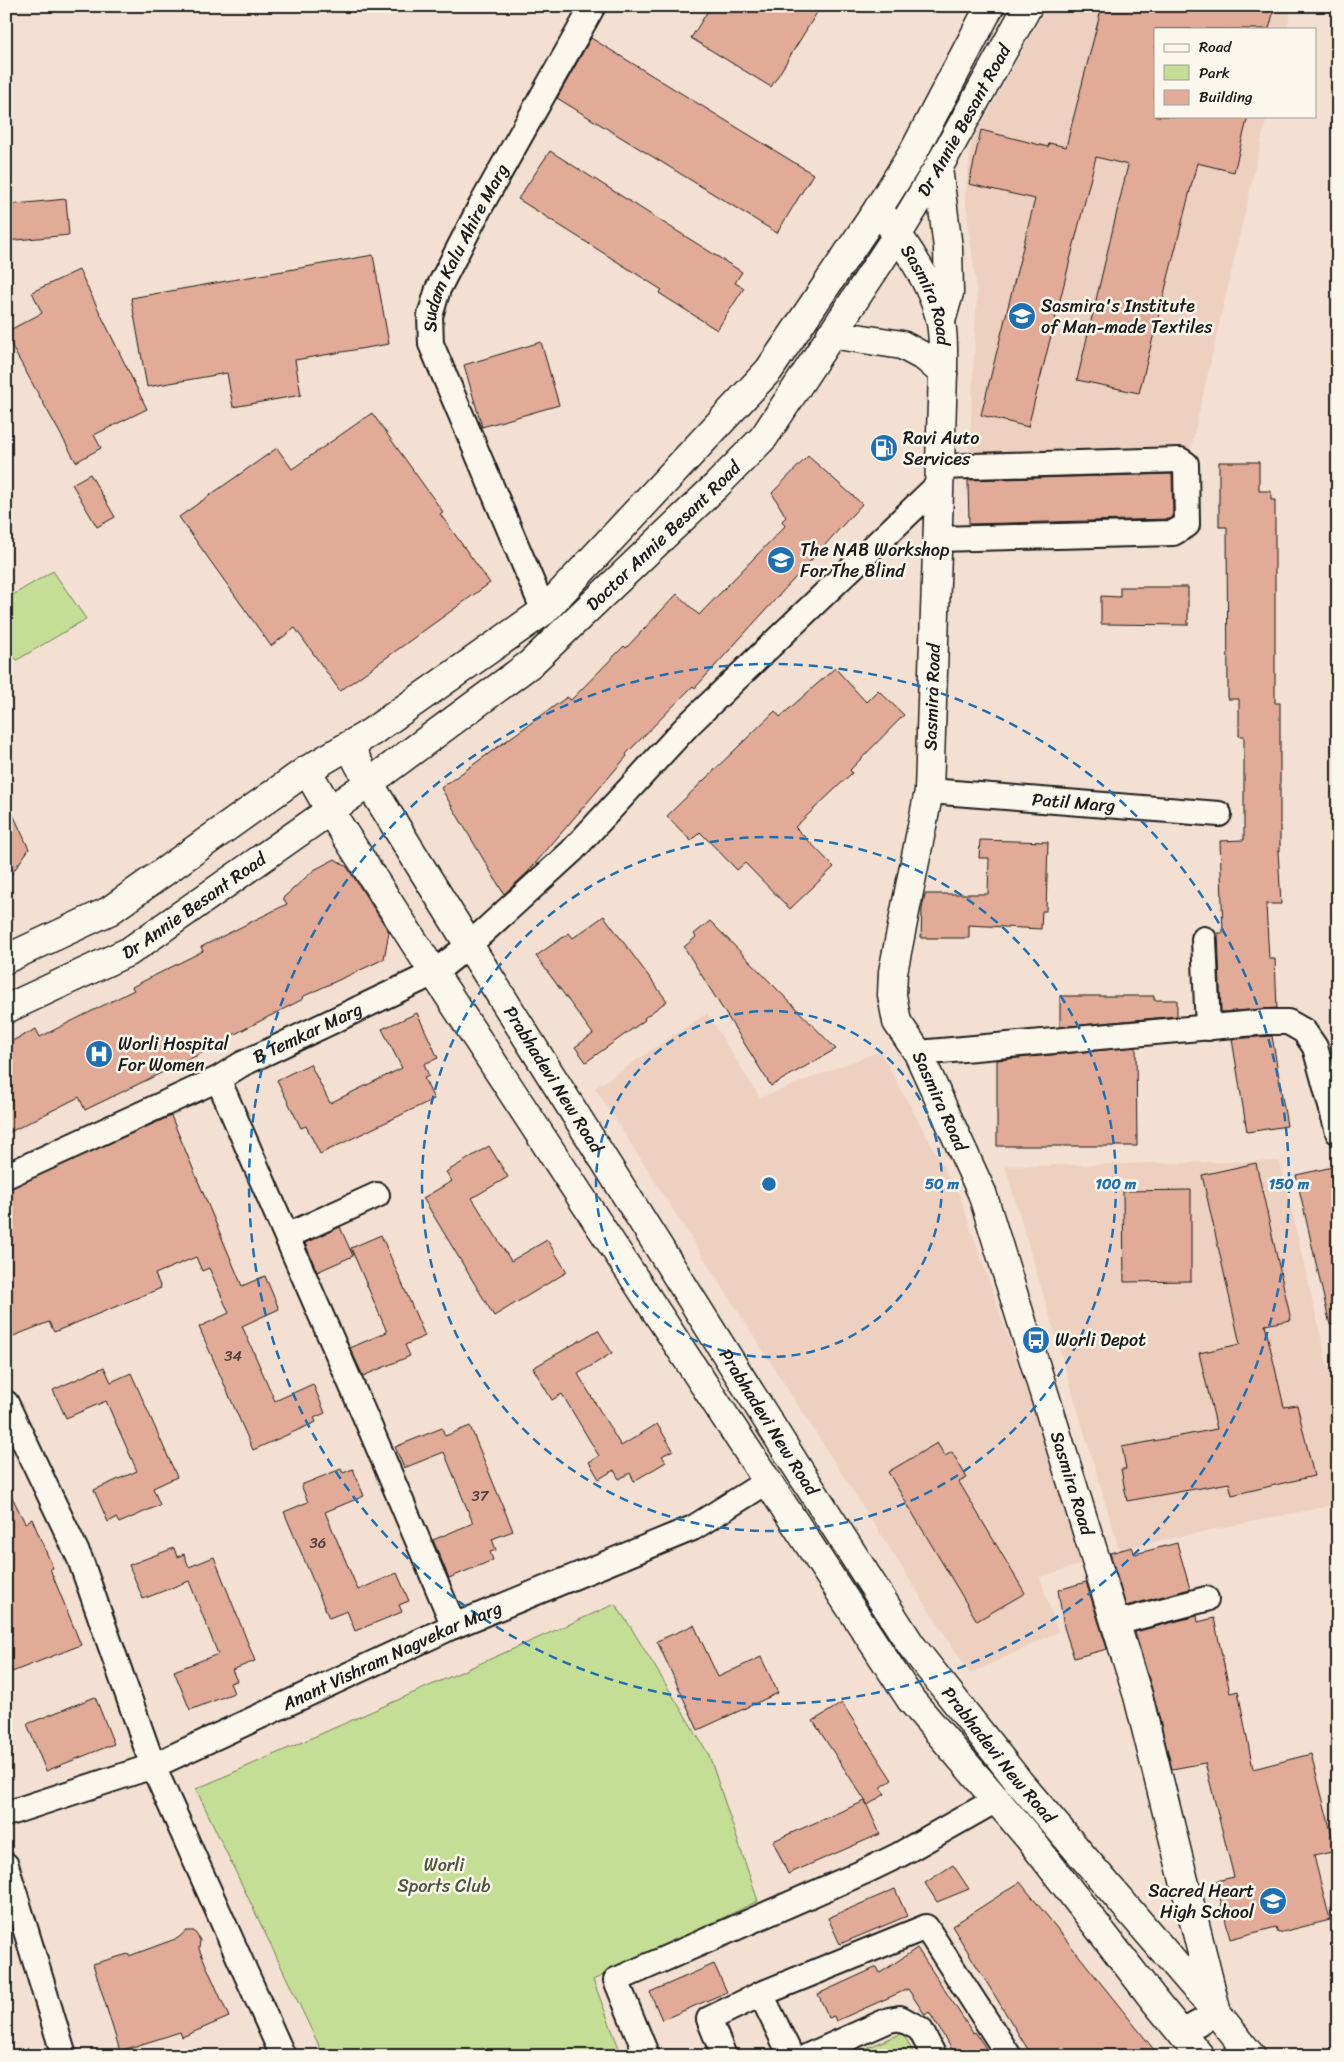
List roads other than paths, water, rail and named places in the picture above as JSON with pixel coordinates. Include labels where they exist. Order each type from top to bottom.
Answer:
[{"type":"main road","name":"Dr Annie Besant Road","points":[[878,209],[912,153],[990,6]]},
{"type":"main road","name":"Dr Annie Besant Road","points":[[898,234],[938,168],[1028,6]]},
{"type":"main road","points":[[938,168],[948,248],[949,293],[941,321]]},
{"type":"main road","name":"Doctor Annie Besant Road","points":[[349,746],[544,611],[769,370],[878,209]]},
{"type":"main road","name":"Sasmira Road","points":[[878,209],[898,234],[933,296],[941,321],[943,373],[929,791],[893,972],[892,995],[897,1022],[918,1053],[982,1193],[1141,1705],[1218,2013]]},
{"type":"main road","name":"Doctor Annie Besant Road","points":[[369,783],[530,664],[627,572],[764,437],[898,234]]},
{"type":"main road","points":[[831,334],[902,345],[926,358],[943,373]]},
{"type":"main road","points":[[6,959],[109,911],[307,770],[349,746]]},
{"type":"main road","name":"Prabhadevi New Road","points":[[349,746],[369,783],[469,946],[911,1645],[1019,1782],[1218,2013],[1251,2056]]},
{"type":"main road","name":"Prabhadevi New Road","points":[[307,770],[330,811],[434,973],[912,1700],[1029,1838],[1180,2033],[1200,2056]]},
{"type":"main road","name":"Dr Annie Besant Road","points":[[6,1009],[130,952],[369,783]]},
{"type":"street","name":"Sudam Kalu Ahire Marg","points":[[544,611],[431,344],[430,316],[438,289],[479,209],[593,6]]},
{"type":"street","points":[[937,539],[1173,533],[1187,525],[1187,473],[1186,464],[1180,460],[939,475]]},
{"type":"street","name":"B Temkar Marg","points":[[6,1176],[218,1078],[242,1064],[434,973],[469,946],[572,850],[688,725],[939,475]]},
{"type":"street","name":"Patil Marg","points":[[929,791],[1219,814]]},
{"type":"street","points":[[1204,939],[1208,1028]]},
{"type":"street","points":[[918,1053],[1267,1022],[1288,1022],[1304,1031],[1315,1047],[1338,1132]]},
{"type":"street","points":[[218,1078],[454,1626]]},
{"type":"street","points":[[287,1236],[377,1195]]},
{"type":"street","points":[[6,1402],[80,1560],[153,1766],[282,2056]]},
{"type":"street","name":"Anant Vishram Nagvekar Marg","points":[[6,1814],[153,1766],[454,1626],[693,1528],[768,1480]]},
{"type":"street","points":[[1116,1623],[1206,1600]]},
{"type":"street","points":[[647,2056],[616,1980],[898,1855],[996,1800]]},
{"type":"street","points":[[6,1865],[64,2056]]},
{"type":"street","points":[[724,2056],[709,2019],[761,1994],[926,1927],[1009,2056]]},
{"type":"street","points":[[761,1994],[791,2056]]},
{"type":"street","points":[[1180,2033],[1218,2013]]},
{"type":"street","points":[[808,2056],[889,2020],[900,2018],[920,2030],[934,2056]]},
{"type":"place","name":"Sasmira's Institute of Man-made Textiles","points":[[1022,316]]},
{"type":"place","name":"Ravi Auto Services","points":[[884,448]]},
{"type":"place","name":"The NAB Workshop For The Blind","points":[[781,560]]},
{"type":"place","name":"Worli Hospital For Women","points":[[99,1054]]},
{"type":"place","name":"Worli Depot","points":[[1036,1340]]},
{"type":"place","name":"Sacred Heart High School","points":[[1273,1901]]},
{"type":"park label","name":"Worli Sports Club","points":[[444,1875]]}]
